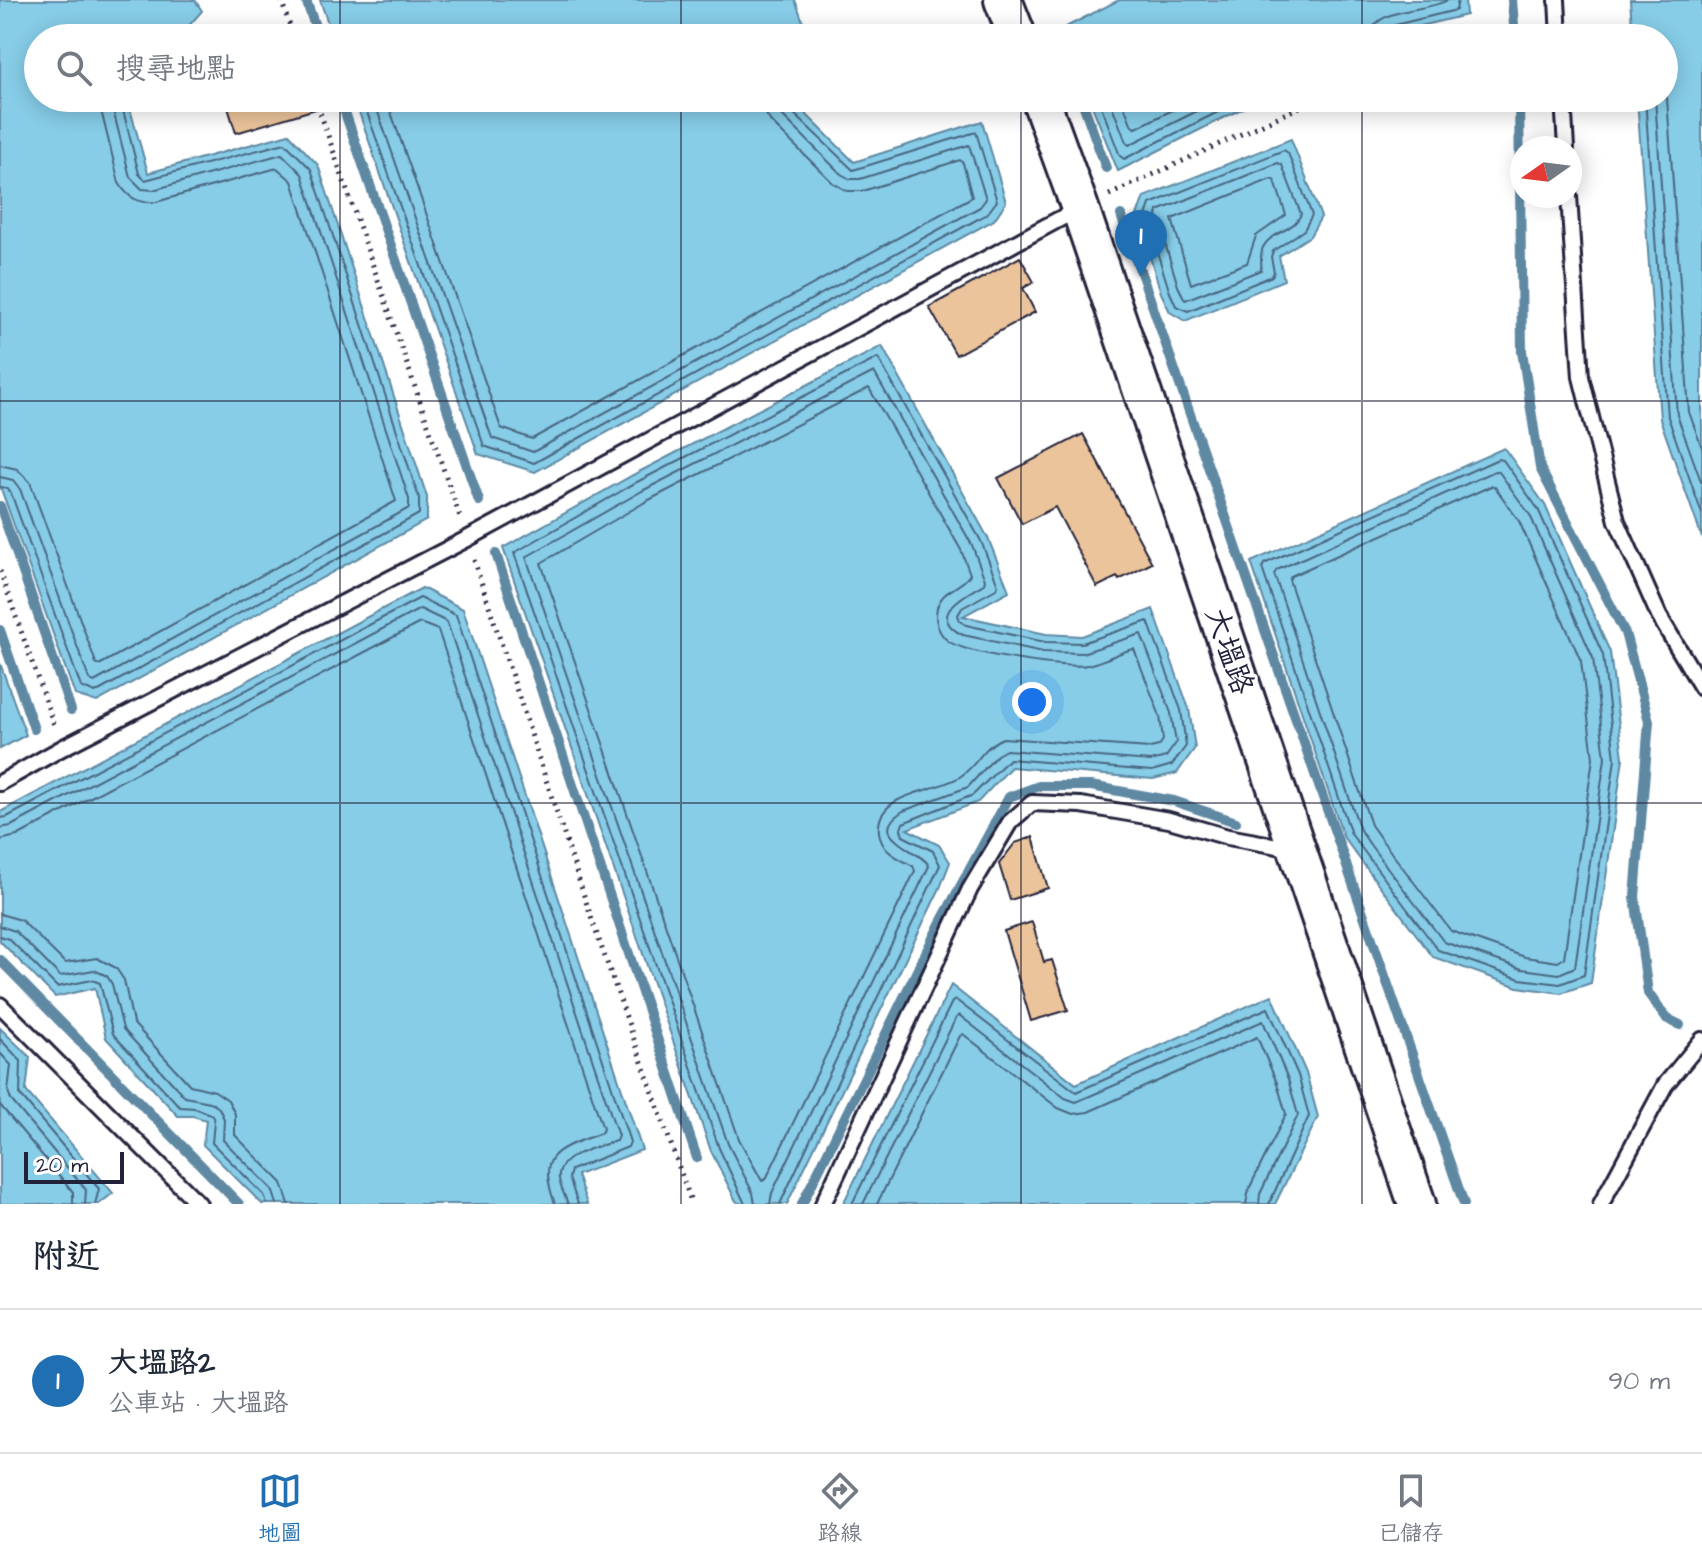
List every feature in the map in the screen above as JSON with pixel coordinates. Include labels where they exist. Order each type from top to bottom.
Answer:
[{"type":"street","points":[[1003,0],[1012,24]]},
{"type":"street","name":"大塭路","points":[[1045,112],[1417,1204]]},
{"type":"lane","points":[[1557,0],[1558,24]]},
{"type":"lane","points":[[1564,112],[1565,136]]},
{"type":"lane","points":[[0,783],[467,539],[1080,208]]},
{"type":"lane","points":[[1570,208],[1581,377],[1617,521],[1659,616],[1702,688]]},
{"type":"lane","points":[[823,1204],[970,889],[1010,822],[1032,803],[1081,805],[1169,820],[1228,837],[1295,849]]},
{"type":"lane","points":[[0,1005],[199,1204]]},
{"type":"lane","points":[[1601,1204],[1665,1085],[1702,1040]]},
{"type":"path","points":[[281,0],[289,24]]},
{"type":"path","points":[[320,112],[467,539],[593,923],[692,1204]]},
{"type":"path","points":[[1080,208],[1289,112]]},
{"type":"path","points":[[0,571],[62,748]]},
{"type":"water","points":[[0,0],[195,0],[202,11],[190,24],[24,24],[24,112],[131,112],[148,173],[289,134],[318,165],[427,497],[427,520],[97,702],[75,695],[0,486]]},
{"type":"water","points":[[320,0],[795,0],[804,24],[328,24]]},
{"type":"water","points":[[1119,0],[1465,0],[1466,15],[1429,24],[1072,24]]},
{"type":"water","points":[[1630,0],[1702,0],[1702,538],[1660,419],[1638,112],[1678,112],[1678,24],[1632,24]]},
{"type":"water","points":[[359,112],[804,112],[854,162],[982,121],[1006,202],[994,220],[535,472],[478,454]]},
{"type":"water","points":[[1095,112],[1235,112],[1118,171]]},
{"type":"water","points":[[1291,139],[1321,217],[1310,236],[1279,256],[1284,280],[1185,321],[1170,312],[1161,293],[1137,215],[1144,197]]},
{"type":"water","points":[[882,346],[988,538],[1009,591],[963,616],[1046,634],[1082,636],[1153,609],[1189,709],[1195,748],[1177,773],[1153,779],[1011,767],[978,802],[907,829],[939,845],[950,862],[940,888],[787,1204],[741,1204],[736,1201],[711,1151],[503,548],[633,475]]},
{"type":"water","points":[[1504,448],[1545,505],[1610,652],[1623,758],[1591,983],[1561,993],[1518,987],[1433,957],[1344,838],[1251,562]]},
{"type":"water","points":[[422,588],[463,609],[642,1150],[577,1175],[587,1204],[262,1204],[203,1145],[206,1120],[178,1116],[106,1038],[95,988],[55,997],[0,941],[0,812]]},
{"type":"water","points":[[0,663],[26,735],[0,749]]},
{"type":"water","points":[[951,985],[1076,1084],[1272,995],[1306,1073],[1318,1117],[1275,1204],[843,1204]]},
{"type":"water","points":[[0,1028],[30,1057],[26,1091],[113,1193],[99,1204],[0,1204]]},
{"type":"building","points":[[229,112],[306,112],[236,133]]},
{"type":"building","points":[[1020,257],[1034,282],[1023,288],[1035,312],[956,355],[929,307]]},
{"type":"building","points":[[1083,434],[1152,563],[1097,587],[1055,507],[1022,524],[998,478]]},
{"type":"building","points":[[1033,837],[1048,888],[1010,900],[999,864],[1015,843]]},
{"type":"building","points":[[1032,922],[1044,962],[1052,960],[1068,1010],[1031,1021],[1004,931]]},
{"type":"waterway","points":[[306,0],[314,24]]},
{"type":"waterway","points":[[1512,0],[1514,24]]},
{"type":"waterway","points":[[345,112],[479,501]]},
{"type":"waterway","points":[[1086,112],[1106,168]]},
{"type":"waterway","points":[[1519,112],[1522,351],[1540,468],[1625,633],[1649,721],[1635,897],[1648,993],[1666,1018],[1680,1025]]},
{"type":"waterway","points":[[1121,215],[1464,1204]]},
{"type":"waterway","points":[[0,506],[71,710]]},
{"type":"waterway","points":[[496,554],[697,1158]]},
{"type":"waterway","points":[[0,630],[34,729]]},
{"type":"waterway","points":[[802,1204],[940,924],[1009,797],[1039,786],[1091,786],[1174,801],[1236,822]]},
{"type":"waterway","points":[[0,960],[239,1204]]},
{"type":"place","name":"大塭路2","points":[[1141,276]]}]
